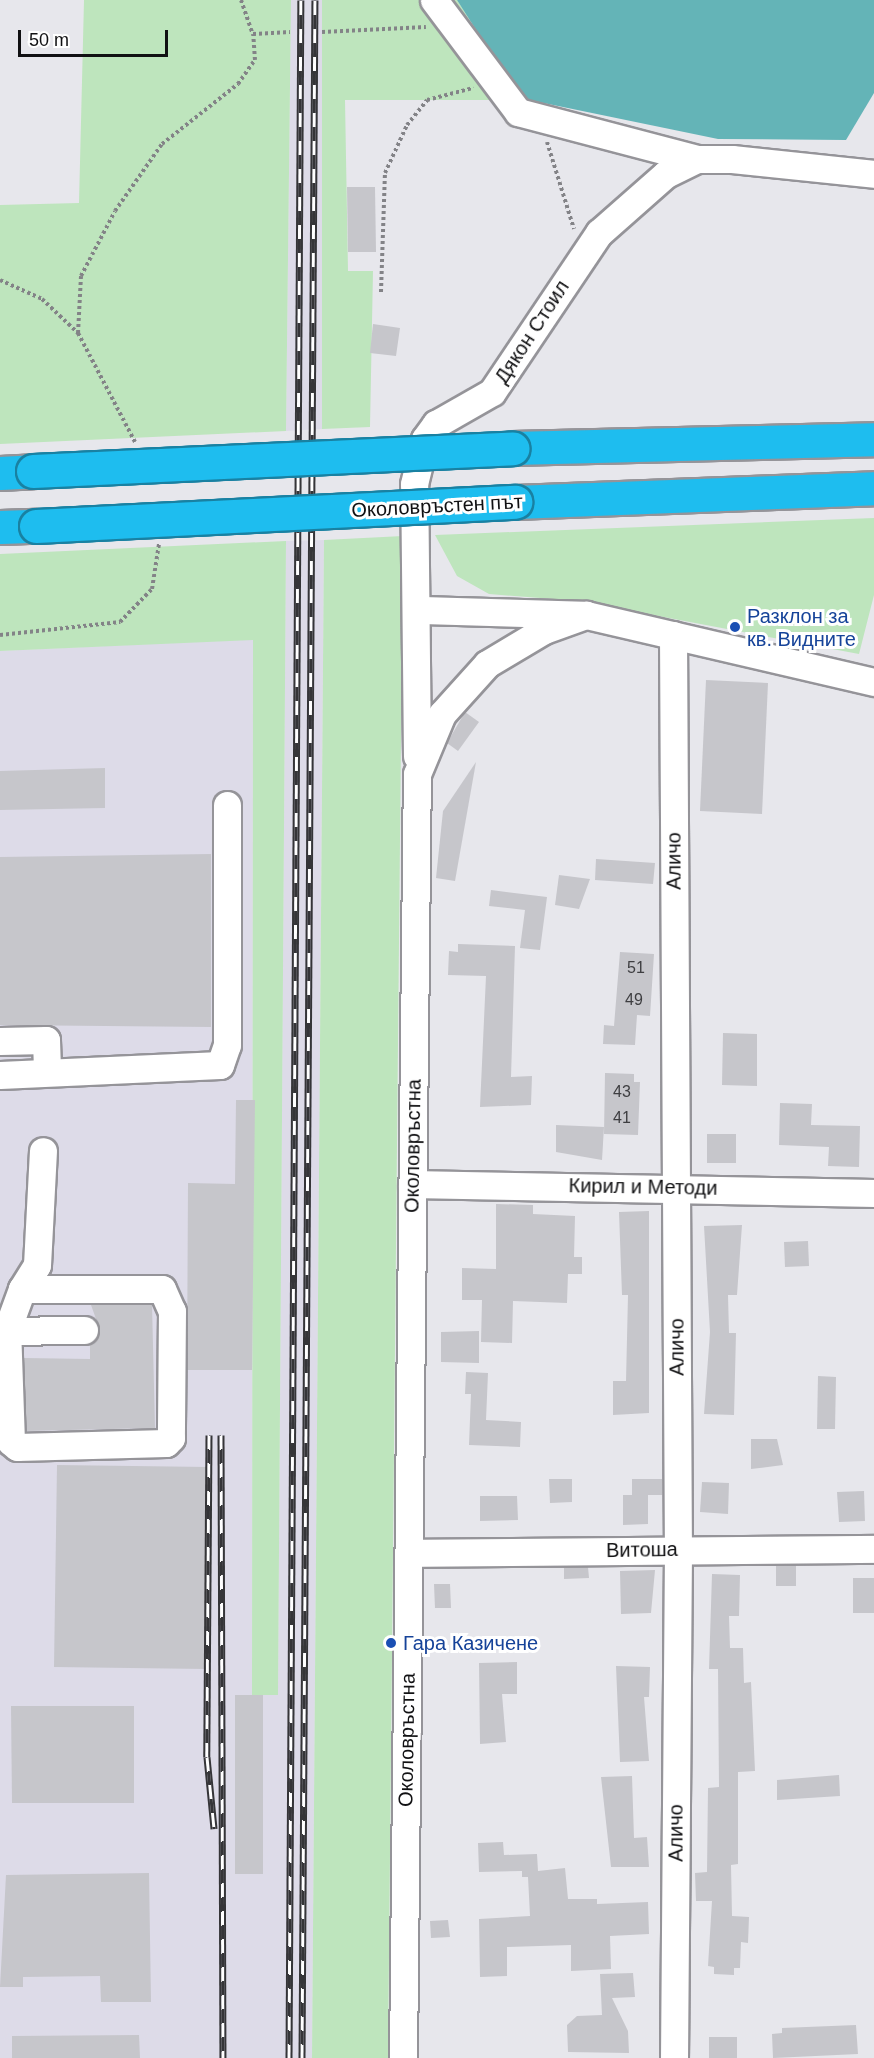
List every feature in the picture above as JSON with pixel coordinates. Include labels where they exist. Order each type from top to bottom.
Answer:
[{"type":"highway","points":[[0,473],[512,448],[874,439]]},
{"type":"highway","name":"Околовръстен път","points":[[0,527],[514,502],[874,488]]},
{"type":"street","points":[[434,0],[494,84],[518,112],[542,121],[697,159],[874,174]]},
{"type":"street","name":"Дякон Стоил","points":[[417,774],[419,610],[414,484],[425,439],[447,416],[492,392],[580,260],[635,196],[697,159]]},
{"type":"street","points":[[419,610],[586,615],[874,682]]},
{"type":"street","name":"Околовръстна","points":[[403,2058],[417,774],[442,714],[487,664],[544,630],[586,615]]},
{"type":"street","name":"Аличо","points":[[673,635],[678,1550],[674,2058]]},
{"type":"street","points":[[0,1075],[47,1069],[219,1065],[227,1045],[227,805]]},
{"type":"street","points":[[0,1041],[45,1040],[47,1069]]},
{"type":"street","points":[[22,1289],[162,1289],[172,1311],[171,1438],[159,1446],[17,1448],[8,1432],[3,1330],[22,1289],[37,1265],[43,1151]]},
{"type":"street","name":"Кирил и Методи","points":[[412,1184],[675,1187],[874,1193]]},
{"type":"street","points":[[3,1330],[84,1330]]},
{"type":"street","name":"Витоша","points":[[409,1553],[874,1549]]},
{"type":"path","points":[[78,333],[81,276],[115,211],[162,144],[238,84],[255,60],[253,34],[241,0]]},
{"type":"path","points":[[322,32],[453,26]]},
{"type":"path","points":[[253,34],[290,32]]},
{"type":"path","points":[[381,292],[385,173],[407,125],[427,100],[494,84]]},
{"type":"path","points":[[542,121],[580,260]]},
{"type":"path","points":[[0,280],[42,299],[78,333],[140,450]]},
{"type":"path","points":[[0,635],[120,622],[152,589],[159,535]]},
{"type":"shaded area","points":[[291,0],[322,0],[322,429],[286,431]]},
{"type":"shaded area","points":[[324,540],[312,2058],[0,2058],[0,651],[253,639],[252,1695],[278,1694],[286,541]]},
{"type":"green space","points":[[84,0],[291,0],[286,431],[0,444],[0,205],[79,203]]},
{"type":"green space","points":[[322,0],[457,0],[504,74],[529,100],[345,100],[348,271],[373,271],[370,427],[322,429]]},
{"type":"green space","points":[[874,518],[874,595],[859,654],[579,601],[489,594],[457,576],[435,535]]},
{"type":"green space","points":[[403,536],[388,2058],[312,2058],[324,540]]},
{"type":"green space","points":[[286,541],[278,1695],[252,1695],[253,640],[0,651],[0,554]]},
{"type":"water","points":[[457,0],[874,0],[874,93],[846,140],[718,139],[529,100],[504,74]]},
{"type":"building","points":[[347,187],[375,187],[376,252],[348,252]]},
{"type":"building","points":[[373,324],[400,328],[396,356],[370,353]]},
{"type":"building","points":[[706,680],[768,683],[762,814],[700,811]]},
{"type":"building","points":[[465,712],[479,722],[458,751],[447,743]]},
{"type":"building","points":[[476,762],[455,881],[436,878],[443,811]]},
{"type":"building","points":[[105,768],[105,808],[0,810],[0,771]]},
{"type":"building","points":[[211,854],[211,1027],[0,1025],[0,857]]},
{"type":"building","points":[[596,859],[655,863],[653,884],[595,880]]},
{"type":"building","points":[[559,875],[590,879],[579,909],[555,905]]},
{"type":"building","points":[[491,890],[547,897],[540,950],[520,948],[525,910],[489,906]]},
{"type":"building","points":[[458,944],[515,946],[511,1077],[532,1076],[531,1105],[480,1107],[486,976],[448,975],[449,951],[458,952]]},
{"type":"building","points":[[620,952],[654,954],[650,1016],[637,1015],[635,1045],[603,1044],[604,1025],[614,1026]]},
{"type":"building","points":[[723,1033],[757,1034],[757,1086],[722,1085]]},
{"type":"building","points":[[605,1073],[634,1074],[634,1082],[640,1082],[638,1135],[604,1134]]},
{"type":"building","points":[[236,1100],[255,1100],[252,1370],[187,1370],[188,1183],[235,1184]]},
{"type":"building","points":[[780,1103],[812,1104],[811,1125],[860,1126],[859,1167],[828,1166],[829,1147],[779,1145]]},
{"type":"building","points":[[556,1125],[604,1127],[602,1160],[556,1152]]},
{"type":"building","points":[[707,1134],[736,1134],[736,1163],[707,1163]]},
{"type":"building","points":[[496,1204],[533,1205],[533,1214],[575,1216],[574,1257],[582,1257],[582,1274],[568,1274],[567,1303],[513,1301],[512,1343],[481,1342],[482,1300],[462,1300],[462,1268],[496,1269]]},
{"type":"building","points":[[649,1211],[649,1413],[613,1415],[613,1381],[626,1381],[628,1295],[622,1295],[619,1212]]},
{"type":"building","points":[[742,1225],[737,1295],[728,1295],[729,1333],[736,1333],[734,1415],[704,1414],[710,1332],[704,1226]]},
{"type":"building","points":[[808,1241],[809,1266],[785,1267],[784,1242]]},
{"type":"building","points":[[91,1305],[152,1305],[155,1428],[26,1431],[24,1358],[90,1359],[90,1344],[100,1330]]},
{"type":"building","points":[[479,1331],[479,1363],[441,1362],[441,1332]]},
{"type":"building","points":[[466,1372],[488,1373],[486,1420],[521,1422],[520,1447],[469,1445],[471,1394],[465,1394]]},
{"type":"building","points":[[818,1376],[836,1377],[835,1429],[817,1429]]},
{"type":"building","points":[[751,1439],[777,1439],[783,1465],[751,1469]]},
{"type":"building","points":[[57,1465],[208,1467],[206,1669],[54,1667]]},
{"type":"building","points":[[549,1479],[572,1479],[572,1502],[550,1503]]},
{"type":"building","points":[[632,1479],[662,1479],[662,1495],[648,1495],[648,1524],[623,1525],[623,1495],[632,1495]]},
{"type":"building","points":[[702,1482],[729,1483],[728,1514],[700,1512]]},
{"type":"building","points":[[864,1491],[865,1521],[839,1522],[837,1492]]},
{"type":"building","points":[[480,1496],[517,1496],[518,1520],[480,1521]]},
{"type":"building","points":[[796,1565],[796,1586],[776,1586],[776,1566]]},
{"type":"building","points":[[564,1567],[588,1567],[589,1578],[564,1579]]},
{"type":"building","points":[[655,1570],[651,1613],[621,1614],[620,1571]]},
{"type":"building","points":[[712,1574],[740,1575],[739,1616],[729,1616],[730,1648],[743,1648],[744,1683],[751,1682],[755,1771],[738,1772],[738,1864],[731,1865],[732,1916],[749,1917],[748,1943],[741,1942],[740,1968],[734,1968],[734,1975],[714,1974],[714,1967],[708,1966],[712,1901],[696,1901],[695,1873],[707,1872],[708,1788],[719,1787],[718,1669],[709,1669]]},
{"type":"building","points":[[853,1578],[874,1578],[874,1613],[853,1613]]},
{"type":"building","points":[[434,1584],[450,1584],[451,1608],[435,1608]]},
{"type":"building","points":[[517,1662],[517,1694],[502,1694],[506,1742],[480,1744],[479,1663]]},
{"type":"building","points":[[616,1666],[650,1667],[649,1697],[644,1697],[649,1761],[620,1762]]},
{"type":"building","points":[[235,1695],[263,1695],[263,1874],[235,1874]]},
{"type":"building","points":[[11,1706],[134,1706],[134,1803],[12,1803]]},
{"type":"building","points":[[839,1775],[840,1796],[777,1800],[777,1780]]},
{"type":"building","points":[[632,1776],[634,1838],[647,1837],[649,1867],[611,1867],[601,1777]]},
{"type":"building","points":[[503,1842],[504,1855],[537,1854],[538,1871],[565,1868],[568,1899],[597,1899],[597,1904],[648,1902],[649,1934],[610,1936],[611,1969],[571,1971],[571,1945],[507,1947],[507,1976],[480,1977],[479,1919],[530,1916],[528,1877],[522,1877],[522,1871],[479,1872],[478,1843]]},
{"type":"building","points":[[149,1873],[151,2002],[101,2002],[100,1976],[23,1977],[23,1987],[0,1987],[6,1875]]},
{"type":"building","points":[[448,1920],[450,1937],[431,1938],[430,1921]]},
{"type":"building","points":[[633,1973],[635,1997],[612,1998],[628,2031],[629,2053],[568,2052],[567,2025],[577,2016],[602,2015],[600,1974]]},
{"type":"building","points":[[856,2025],[858,2054],[773,2058],[772,2034],[782,2033],[782,2028]]},
{"type":"building","points":[[139,2035],[140,2058],[12,2058],[12,2036]]},
{"type":"building","points":[[709,2037],[737,2037],[737,2058],[709,2058]]},
{"type":"railway","points":[[289,2058],[301,0]]},
{"type":"railway","points":[[302,2058],[315,0]]},
{"type":"railway","points":[[209,1435],[207,1757],[214,1829]]},
{"type":"railway","points":[[221,1435],[223,2058]]},
{"type":"place","name":"Разклон за кв. Видните","points":[[735,627]]},
{"type":"place","name":"Гара Казичене","points":[[391,1643]]}]
